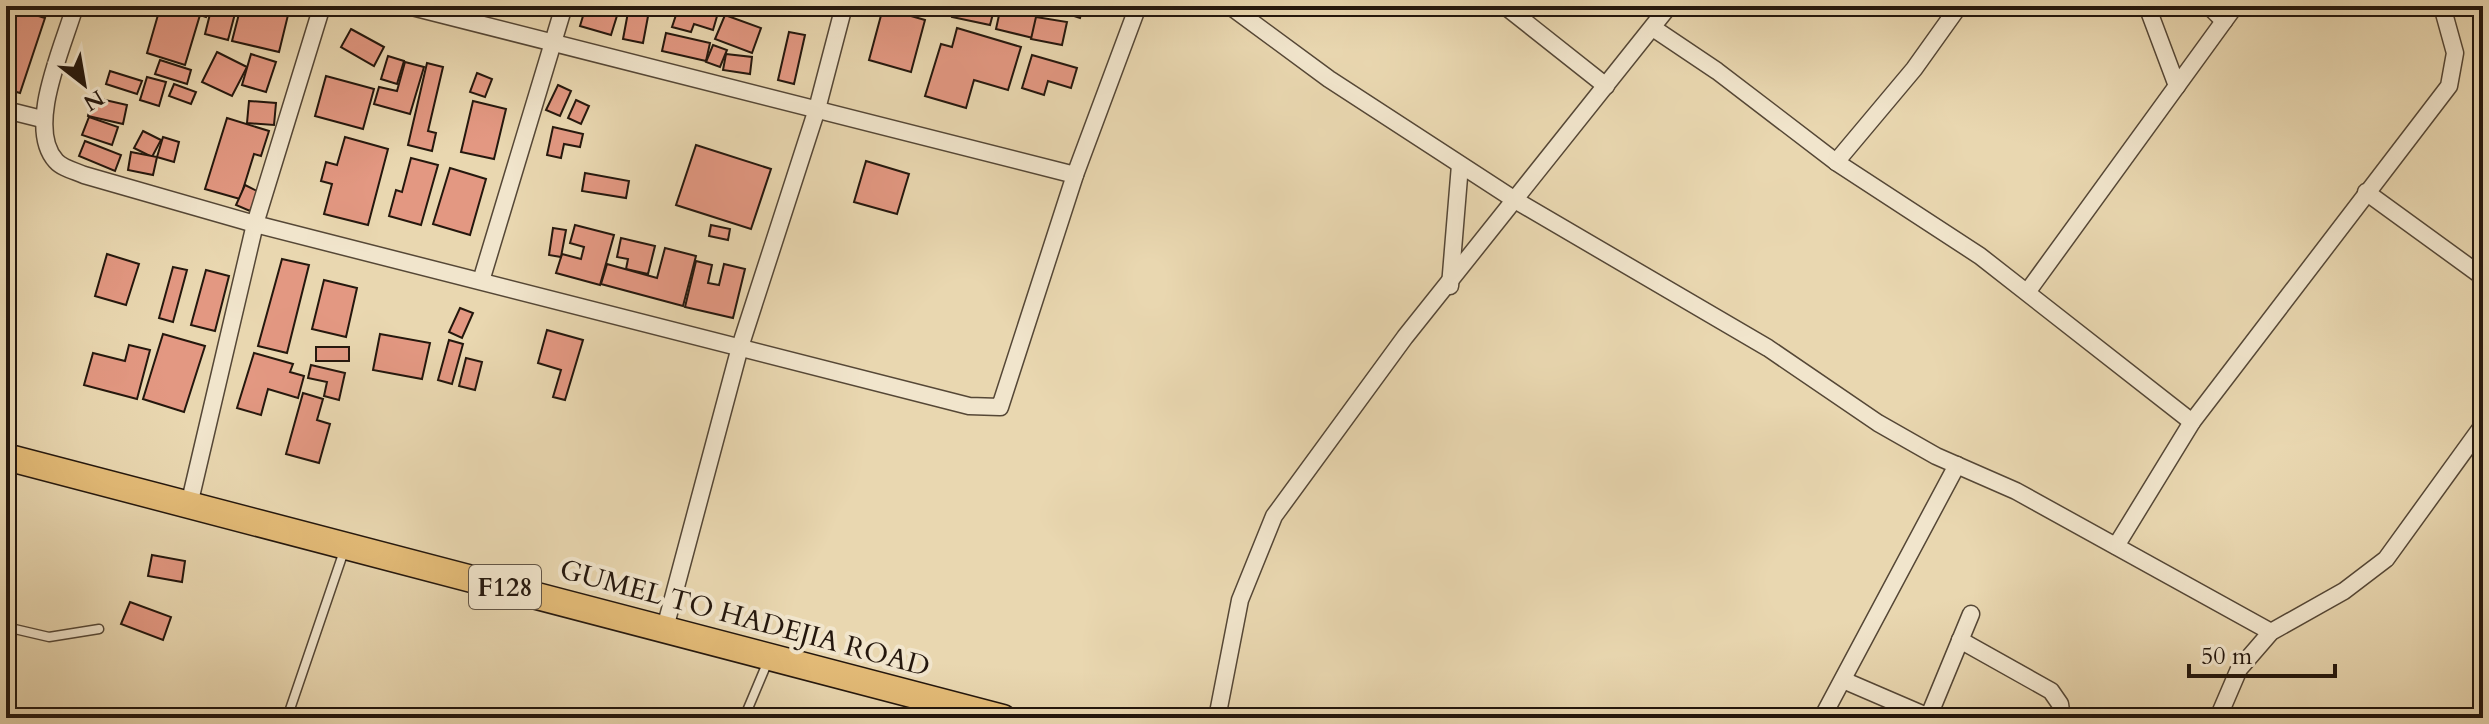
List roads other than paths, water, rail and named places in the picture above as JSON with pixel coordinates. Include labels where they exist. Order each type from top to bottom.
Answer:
[{"type":"main road","name":"GUMEL TO HADEJIA ROAD","points":[[6,457],[1003,718]]},
{"type":"street","points":[[75,6],[42,119],[45,143],[57,163],[84,175],[255,224],[969,406],[1000,407],[1075,175],[1138,6]]},
{"type":"street","points":[[189,505],[255,224],[322,6]]},
{"type":"street","points":[[408,6],[1075,175]]},
{"type":"street","points":[[481,281],[564,6]]},
{"type":"street","points":[[665,628],[740,347],[817,109],[844,6]]},
{"type":"street","points":[[1230,6],[1329,79],[1460,165],[1768,348],[1878,423],[1957,465],[2016,491],[2271,632]]},
{"type":"street","points":[[1505,6],[1606,86]]},
{"type":"street","points":[[1217,718],[1240,600],[1274,516],[1405,337],[1450,286],[1669,6]]},
{"type":"street","points":[[1836,162],[1914,69],[1959,6]]},
{"type":"street","points":[[2147,6],[2177,86]]},
{"type":"street","points":[[2209,6],[2224,21]]},
{"type":"street","points":[[2028,291],[2235,6]]},
{"type":"street","points":[[2116,546],[2192,422],[2449,86],[2455,53],[2442,6]]},
{"type":"street","points":[[1653,28],[1717,71],[1836,162],[2028,291],[2192,422]]},
{"type":"street","points":[[6,110],[42,119]]},
{"type":"street","points":[[1450,286],[1460,165]]},
{"type":"street","points":[[2366,192],[2483,277]]},
{"type":"street","points":[[2218,718],[2239,669],[2271,632],[2344,591],[2386,559],[2483,425]]},
{"type":"street","points":[[1822,718],[1957,465]]},
{"type":"street","points":[[1843,680],[1929,718],[1971,614]]},
{"type":"street","points":[[1960,640],[2051,691],[2060,704],[2062,718]]},
{"type":"lane","points":[[287,718],[345,547]]},
{"type":"lane","points":[[6,627],[49,637],[99,629]]},
{"type":"lane","points":[[744,718],[770,657]]}]
